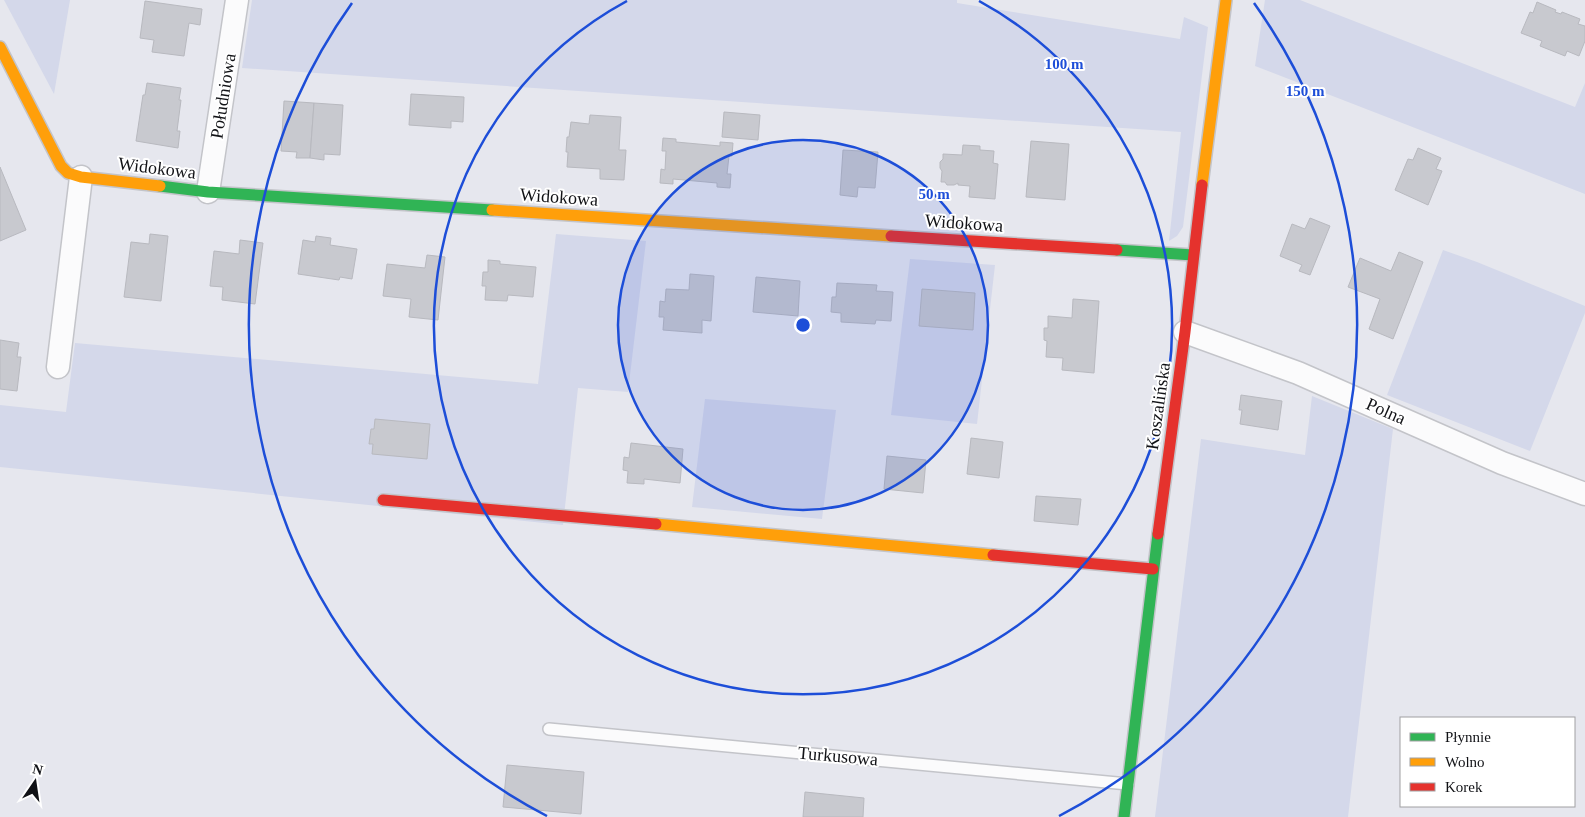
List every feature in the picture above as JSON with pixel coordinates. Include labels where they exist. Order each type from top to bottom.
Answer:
[{"type":"street","name":"Południowa","points":[[208,192],[237,0]]},
{"type":"street","name":"Koszalińska","points":[[1124,817],[1153,569],[1185,332],[1226,0]]},
{"type":"street","name":"Widokowa","points":[[0,47],[61,166],[68,172],[81,177],[208,192],[1193,255]]},
{"type":"street","points":[[58,367],[81,177]]},
{"type":"street","name":"Polna","points":[[1185,332],[1298,373],[1502,463],[1585,494]]},
{"type":"street","points":[[383,500],[1153,569]]},
{"type":"lane","name":"Turkusowa","points":[[549,729],[1128,784]]},
{"type":"shaded area","points":[[4,0],[70,0],[54,94]]},
{"type":"shaded area","points":[[252,0],[957,0],[957,3],[1180,39],[1184,17],[1208,27],[1183,227],[1177,236],[1169,241],[1181,132],[242,68]]},
{"type":"shaded area","points":[[1265,0],[1300,0],[1575,107],[1585,83],[1585,194],[1255,66]]},
{"type":"shaded area","points":[[556,234],[646,241],[628,392],[578,388],[563,525],[0,467],[0,405],[66,412],[75,343],[538,384]]},
{"type":"shaded area","points":[[1443,250],[1585,306],[1585,313],[1530,451],[1387,395]]},
{"type":"shaded area","points":[[910,259],[995,265],[977,424],[891,415]]},
{"type":"shaded area","points":[[1312,396],[1393,429],[1348,817],[1155,817],[1201,439],[1305,455]]},
{"type":"shaded area","points":[[705,399],[836,410],[822,519],[692,507]]},
{"type":"building","points":[[145,1],[202,9],[200,25],[189,23],[184,56],[152,52],[154,40],[140,38]]},
{"type":"building","points":[[1537,2],[1556,10],[1555,12],[1561,14],[1562,12],[1580,19],[1578,24],[1585,26],[1585,41],[1579,56],[1567,51],[1565,56],[1540,46],[1542,41],[1521,33],[1530,12],[1533,13]]},
{"type":"building","points":[[147,83],[181,88],[177,131],[180,131],[178,148],[136,141],[143,95],[145,95]]},
{"type":"building","points":[[411,94],[464,97],[463,122],[451,121],[451,128],[409,125]]},
{"type":"building","points":[[284,101],[314,103],[310,158],[296,158],[297,152],[281,151]]},
{"type":"building","points":[[314,103],[343,105],[340,155],[324,154],[324,160],[310,158]]},
{"type":"building","points":[[724,112],[760,115],[758,140],[722,137]]},
{"type":"building","points":[[590,115],[621,117],[619,150],[626,150],[624,180],[600,179],[600,169],[567,167],[567,137],[569,137],[571,122],[589,124]]},
{"type":"building","points":[[663,138],[676,139],[676,142],[720,146],[720,142],[733,143],[727,174],[731,174],[730,188],[717,187],[717,183],[673,179],[673,184],[660,183],[661,169],[665,170],[666,151],[662,151]]},
{"type":"building","points":[[1031,141],[1069,144],[1065,200],[1026,197]]},
{"type":"building","points":[[963,145],[980,146],[980,150],[994,151],[993,163],[998,164],[995,199],[969,197],[970,186],[958,185],[958,183],[947,185],[945,182],[941,182],[942,171],[940,162],[943,159],[943,154],[962,155]]},
{"type":"building","points":[[1418,148],[1441,158],[1436,169],[1442,171],[1428,205],[1395,190],[1408,159],[1413,160]]},
{"type":"building","points":[[843,150],[878,152],[875,188],[858,187],[857,197],[840,195]]},
{"type":"building","points":[[0,167],[26,230],[0,241]]},
{"type":"building","points":[[1310,218],[1330,226],[1310,275],[1299,271],[1302,265],[1280,256],[1292,224],[1305,229]]},
{"type":"building","points":[[150,234],[168,236],[161,301],[124,297],[131,242],[149,244]]},
{"type":"building","points":[[316,236],[331,238],[330,245],[357,249],[352,279],[340,277],[339,280],[298,274],[303,240],[315,242]]},
{"type":"building","points":[[240,240],[263,243],[255,304],[222,300],[223,287],[210,286],[214,251],[239,254]]},
{"type":"building","points":[[1399,252],[1423,262],[1393,339],[1369,329],[1380,299],[1348,287],[1360,258],[1391,271]]},
{"type":"building","points":[[427,255],[445,257],[438,320],[409,317],[411,299],[383,296],[387,264],[425,268]]},
{"type":"building","points":[[488,260],[500,261],[500,264],[536,267],[533,297],[508,295],[507,301],[485,300],[486,286],[482,286],[483,272],[488,272]]},
{"type":"building","points":[[690,274],[714,276],[711,321],[702,320],[702,333],[663,330],[664,317],[659,317],[660,301],[665,302],[666,289],[689,290]]},
{"type":"building","points":[[756,277],[800,281],[798,316],[753,312]]},
{"type":"building","points":[[837,283],[877,285],[876,291],[893,292],[891,321],[876,320],[875,324],[841,322],[841,313],[831,312],[832,297],[836,297]]},
{"type":"building","points":[[922,289],[975,293],[973,330],[919,326]]},
{"type":"building","points":[[1073,299],[1099,301],[1094,373],[1062,370],[1063,358],[1046,357],[1047,341],[1044,340],[1044,328],[1048,328],[1048,316],[1072,318]]},
{"type":"building","points":[[0,340],[19,343],[17,357],[21,357],[17,391],[0,389]]},
{"type":"building","points":[[1241,395],[1282,401],[1278,430],[1240,424],[1242,410],[1239,410]]},
{"type":"building","points":[[375,419],[430,424],[427,459],[372,454],[373,444],[369,444],[371,429],[374,429]]},
{"type":"building","points":[[971,438],[1003,442],[999,478],[967,474]]},
{"type":"building","points":[[631,443],[683,449],[680,483],[644,479],[644,484],[627,483],[628,471],[623,470],[624,457],[629,458]]},
{"type":"building","points":[[887,456],[926,460],[923,493],[884,489]]},
{"type":"building","points":[[1036,496],[1081,499],[1078,525],[1034,521]]},
{"type":"building","points":[[507,765],[584,772],[581,814],[503,807]]},
{"type":"building","points":[[805,792],[864,798],[863,817],[803,817]]},
{"type":"traffic: fast","points":[[160,186],[208,192],[492,210]]},
{"type":"traffic: fast","points":[[1117,250],[1193,255]]},
{"type":"traffic: fast","points":[[1124,817],[1158,534]]},
{"type":"traffic: slow","points":[[1202,185],[1226,0]]},
{"type":"traffic: slow","points":[[0,47],[61,166],[68,173],[81,177],[160,186]]},
{"type":"traffic: slow","points":[[492,210],[891,236]]},
{"type":"traffic: slow","points":[[656,524],[993,555]]},
{"type":"traffic: jam","points":[[1158,534],[1185,332],[1202,185]]},
{"type":"traffic: jam","points":[[891,236],[1117,250]]},
{"type":"traffic: jam","points":[[383,500],[656,524]]},
{"type":"traffic: jam","points":[[993,555],[1153,569]]}]
